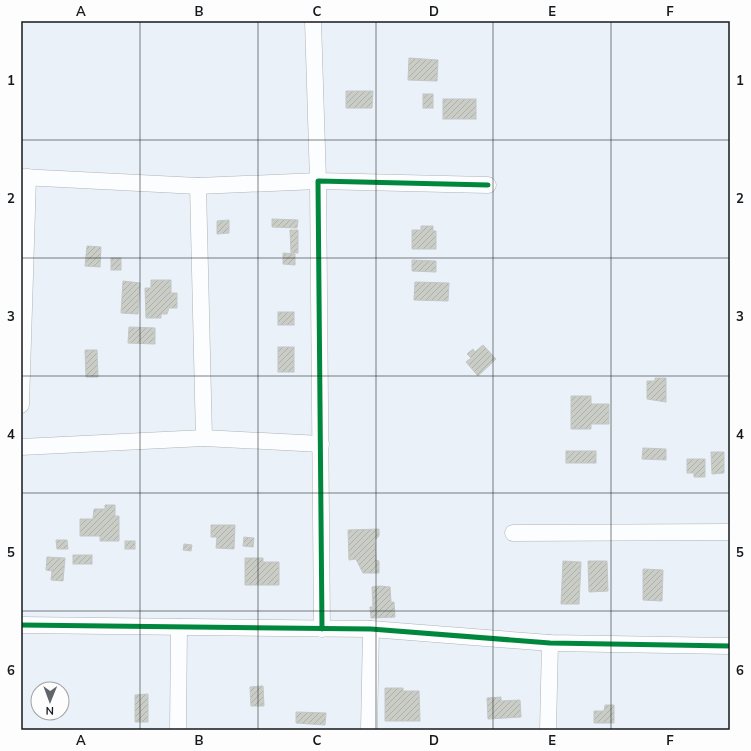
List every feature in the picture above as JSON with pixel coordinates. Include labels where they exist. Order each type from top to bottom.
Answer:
[{"type":"street","points":[[313,21],[318,182],[322,444],[322,629]]},
{"type":"street","points":[[21,405],[24,177],[198,186],[318,182],[488,185]]},
{"type":"street","points":[[198,186],[204,438]]},
{"type":"street","points":[[21,446],[204,438],[322,444]]},
{"type":"street","points":[[513,533],[730,532]]},
{"type":"street","points":[[21,624],[371,629],[550,643],[730,646]]},
{"type":"street","points":[[178,627],[178,730]]},
{"type":"street","points":[[370,730],[371,629]]},
{"type":"street","points":[[548,730],[550,643]]},
{"type":"building","points":[[409,58],[438,60],[437,81],[408,80]]},
{"type":"building","points":[[346,91],[373,91],[372,108],[346,108]]},
{"type":"building","points":[[423,94],[433,94],[433,108],[423,108]]},
{"type":"building","points":[[443,99],[476,99],[476,119],[443,119]]},
{"type":"building","points":[[272,219],[298,220],[297,228],[272,227]]},
{"type":"building","points":[[229,220],[229,233],[217,234],[217,221]]},
{"type":"building","points":[[421,226],[433,226],[433,231],[436,231],[436,249],[412,249],[412,230],[421,230]]},
{"type":"building","points":[[290,230],[298,230],[298,253],[291,253]]},
{"type":"building","points":[[87,246],[101,247],[100,267],[85,266]]},
{"type":"building","points":[[283,253],[295,254],[295,265],[283,264]]},
{"type":"building","points":[[111,258],[121,258],[121,270],[111,270]]},
{"type":"building","points":[[412,260],[436,261],[436,272],[412,271]]},
{"type":"building","points":[[151,280],[171,280],[171,293],[177,293],[177,308],[169,308],[167,314],[161,314],[161,318],[146,318],[145,288],[151,288]]},
{"type":"building","points":[[123,281],[140,283],[138,314],[121,313]]},
{"type":"building","points":[[415,282],[449,283],[448,301],[414,300]]},
{"type":"building","points":[[278,312],[294,312],[294,325],[278,325]]},
{"type":"building","points":[[129,327],[155,328],[155,344],[128,343]]},
{"type":"building","points":[[483,345],[496,359],[478,376],[466,362],[471,358],[467,354],[473,349],[475,352]]},
{"type":"building","points":[[278,347],[294,347],[294,372],[278,372]]},
{"type":"building","points":[[85,350],[97,350],[98,377],[86,377]]},
{"type":"building","points":[[655,378],[666,378],[666,402],[647,399],[647,381],[655,381]]},
{"type":"building","points":[[571,396],[591,396],[591,404],[609,404],[609,424],[591,424],[591,429],[571,429]]},
{"type":"building","points":[[643,448],[666,449],[666,460],[642,459]]},
{"type":"building","points":[[566,451],[596,451],[596,463],[566,463]]},
{"type":"building","points":[[711,452],[724,452],[724,473],[712,474]]},
{"type":"building","points":[[687,459],[705,459],[705,477],[694,477],[694,473],[687,473]]},
{"type":"building","points":[[105,505],[115,505],[115,516],[119,516],[119,541],[100,541],[100,536],[80,536],[80,519],[93,519],[94,509],[105,509]]},
{"type":"building","points":[[211,525],[235,525],[234,549],[216,548],[217,537],[211,537]]},
{"type":"building","points":[[379,529],[379,536],[375,540],[376,560],[379,561],[379,573],[363,573],[356,559],[349,560],[348,530]]},
{"type":"building","points":[[244,537],[254,538],[253,547],[243,546]]},
{"type":"building","points":[[56,540],[67,540],[68,549],[57,549]]},
{"type":"building","points":[[125,541],[135,541],[135,549],[125,549]]},
{"type":"building","points":[[184,544],[192,545],[191,551],[183,550]]},
{"type":"building","points":[[73,555],[92,555],[92,564],[73,564]]},
{"type":"building","points":[[47,557],[65,558],[63,581],[51,580],[52,571],[46,570]]},
{"type":"building","points":[[245,558],[263,558],[263,562],[279,562],[279,585],[245,585]]},
{"type":"building","points":[[563,561],[581,562],[579,604],[561,604]]},
{"type":"building","points":[[588,561],[607,561],[608,591],[589,592]]},
{"type":"building","points":[[643,569],[663,570],[662,601],[643,600]]},
{"type":"building","points":[[372,587],[390,587],[391,602],[394,602],[395,617],[371,618],[370,607],[373,607]]},
{"type":"building","points":[[263,686],[264,706],[251,706],[250,687]]},
{"type":"building","points":[[385,688],[403,688],[403,691],[419,691],[420,721],[385,721]]},
{"type":"building","points":[[148,694],[148,722],[135,722],[135,695]]},
{"type":"building","points":[[501,697],[501,701],[520,700],[521,717],[488,719],[487,698]]},
{"type":"building","points":[[605,705],[614,705],[614,723],[594,723],[594,711],[604,711]]},
{"type":"building","points":[[296,712],[326,713],[325,725],[296,723]]},
{"type":"cycle path","points":[[322,629],[318,181],[488,185]]},
{"type":"cycle path","points":[[21,625],[371,629],[550,643],[730,646]]}]
